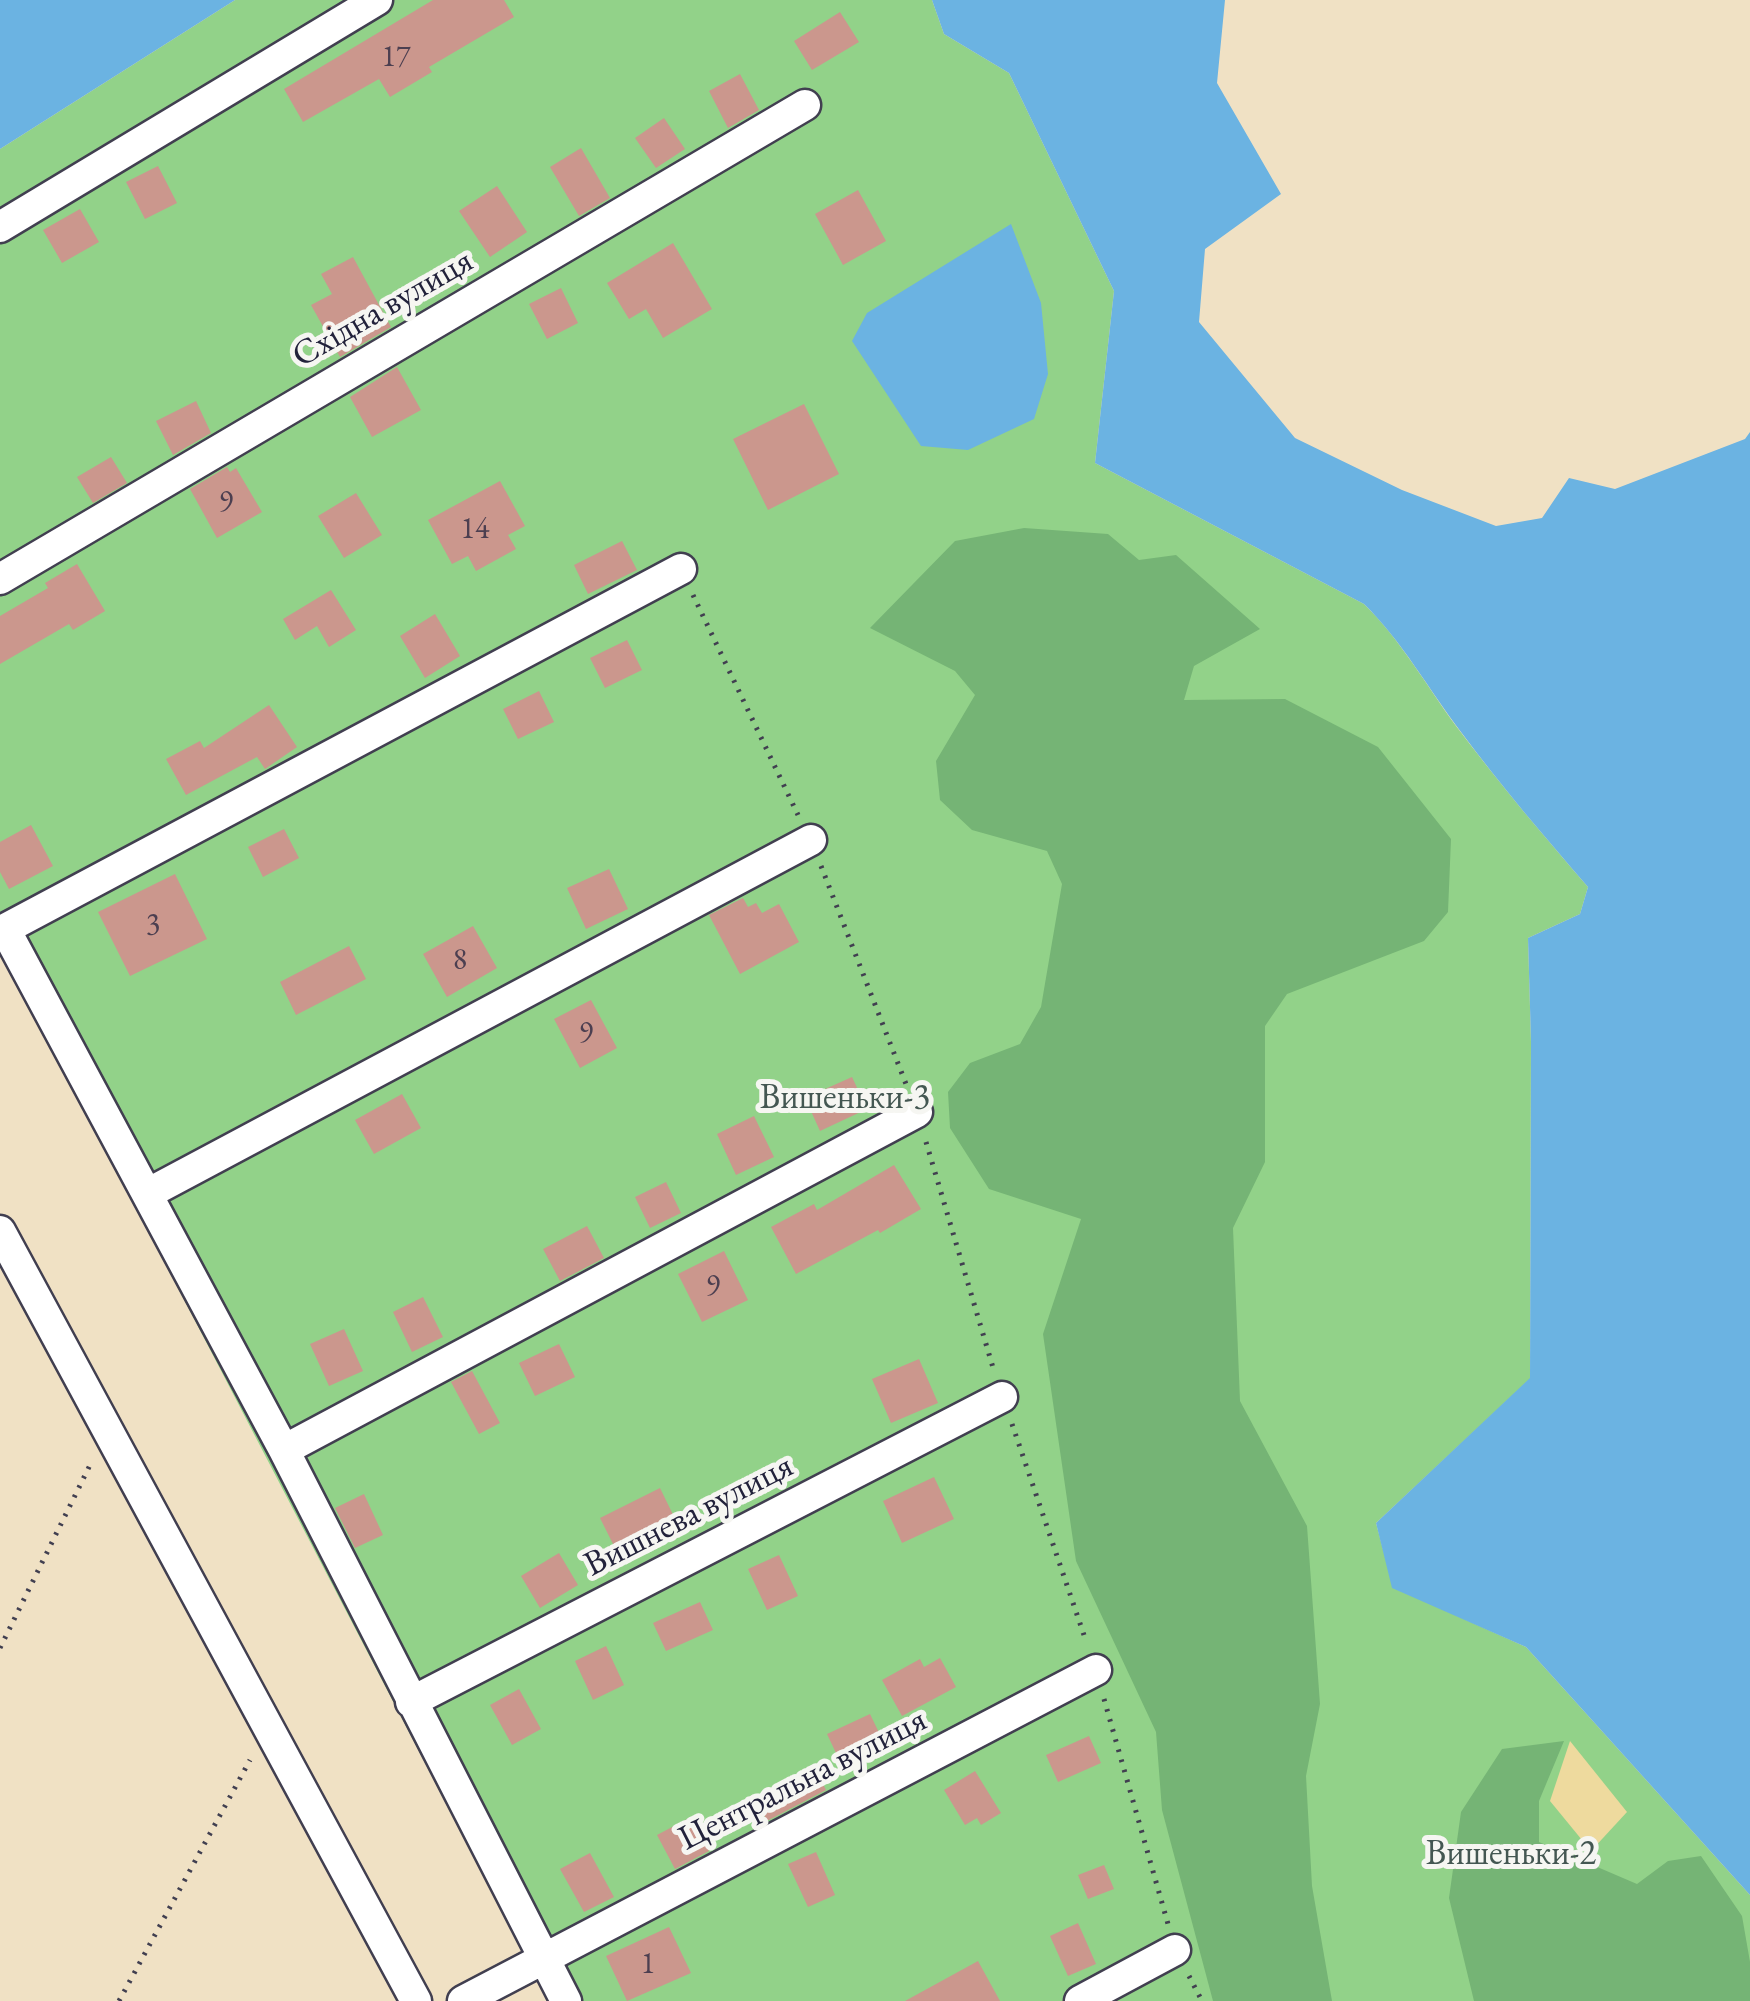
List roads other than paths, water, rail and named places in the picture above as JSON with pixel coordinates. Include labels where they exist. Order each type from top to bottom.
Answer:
[{"type":"street","points":[[0,227],[377,0]]},
{"type":"street","name":"Східна вулиця","points":[[0,578],[805,105]]},
{"type":"street","points":[[566,2001],[284,1450],[4,929],[681,570]]},
{"type":"street","points":[[148,1194],[810,840]]},
{"type":"street","points":[[284,1450],[917,1112]]},
{"type":"street","points":[[0,1231],[416,2001]]},
{"type":"street","name":"Вишнева вулиця","points":[[411,1702],[1002,1397]]},
{"type":"street","name":"Центральна вулиця","points":[[463,2001],[1096,1670]]},
{"type":"street","points":[[1080,2001],[1176,1950]]},
{"type":"water","points":[[0,0],[235,0],[0,149]]},
{"type":"water","points":[[932,0],[1225,0],[1217,83],[1281,194],[1205,249],[1199,322],[1295,438],[1402,490],[1496,526],[1542,518],[1569,478],[1615,489],[1745,439],[1750,432],[1750,1895],[1526,1647],[1392,1588],[1376,1523],[1530,1378],[1528,938],[1580,914],[1588,887],[1492,772],[1403,650],[1364,604],[1095,463],[1114,291],[1009,73],[944,34]]},
{"type":"water","points":[[1011,224],[1041,303],[1048,374],[1034,419],[968,450],[921,446],[852,341],[867,313]]},
{"type":"park label","name":"Вишеньки-3","points":[[845,1098]]},
{"type":"park label","name":"Вишеньки-2","points":[[1511,1854]]}]
